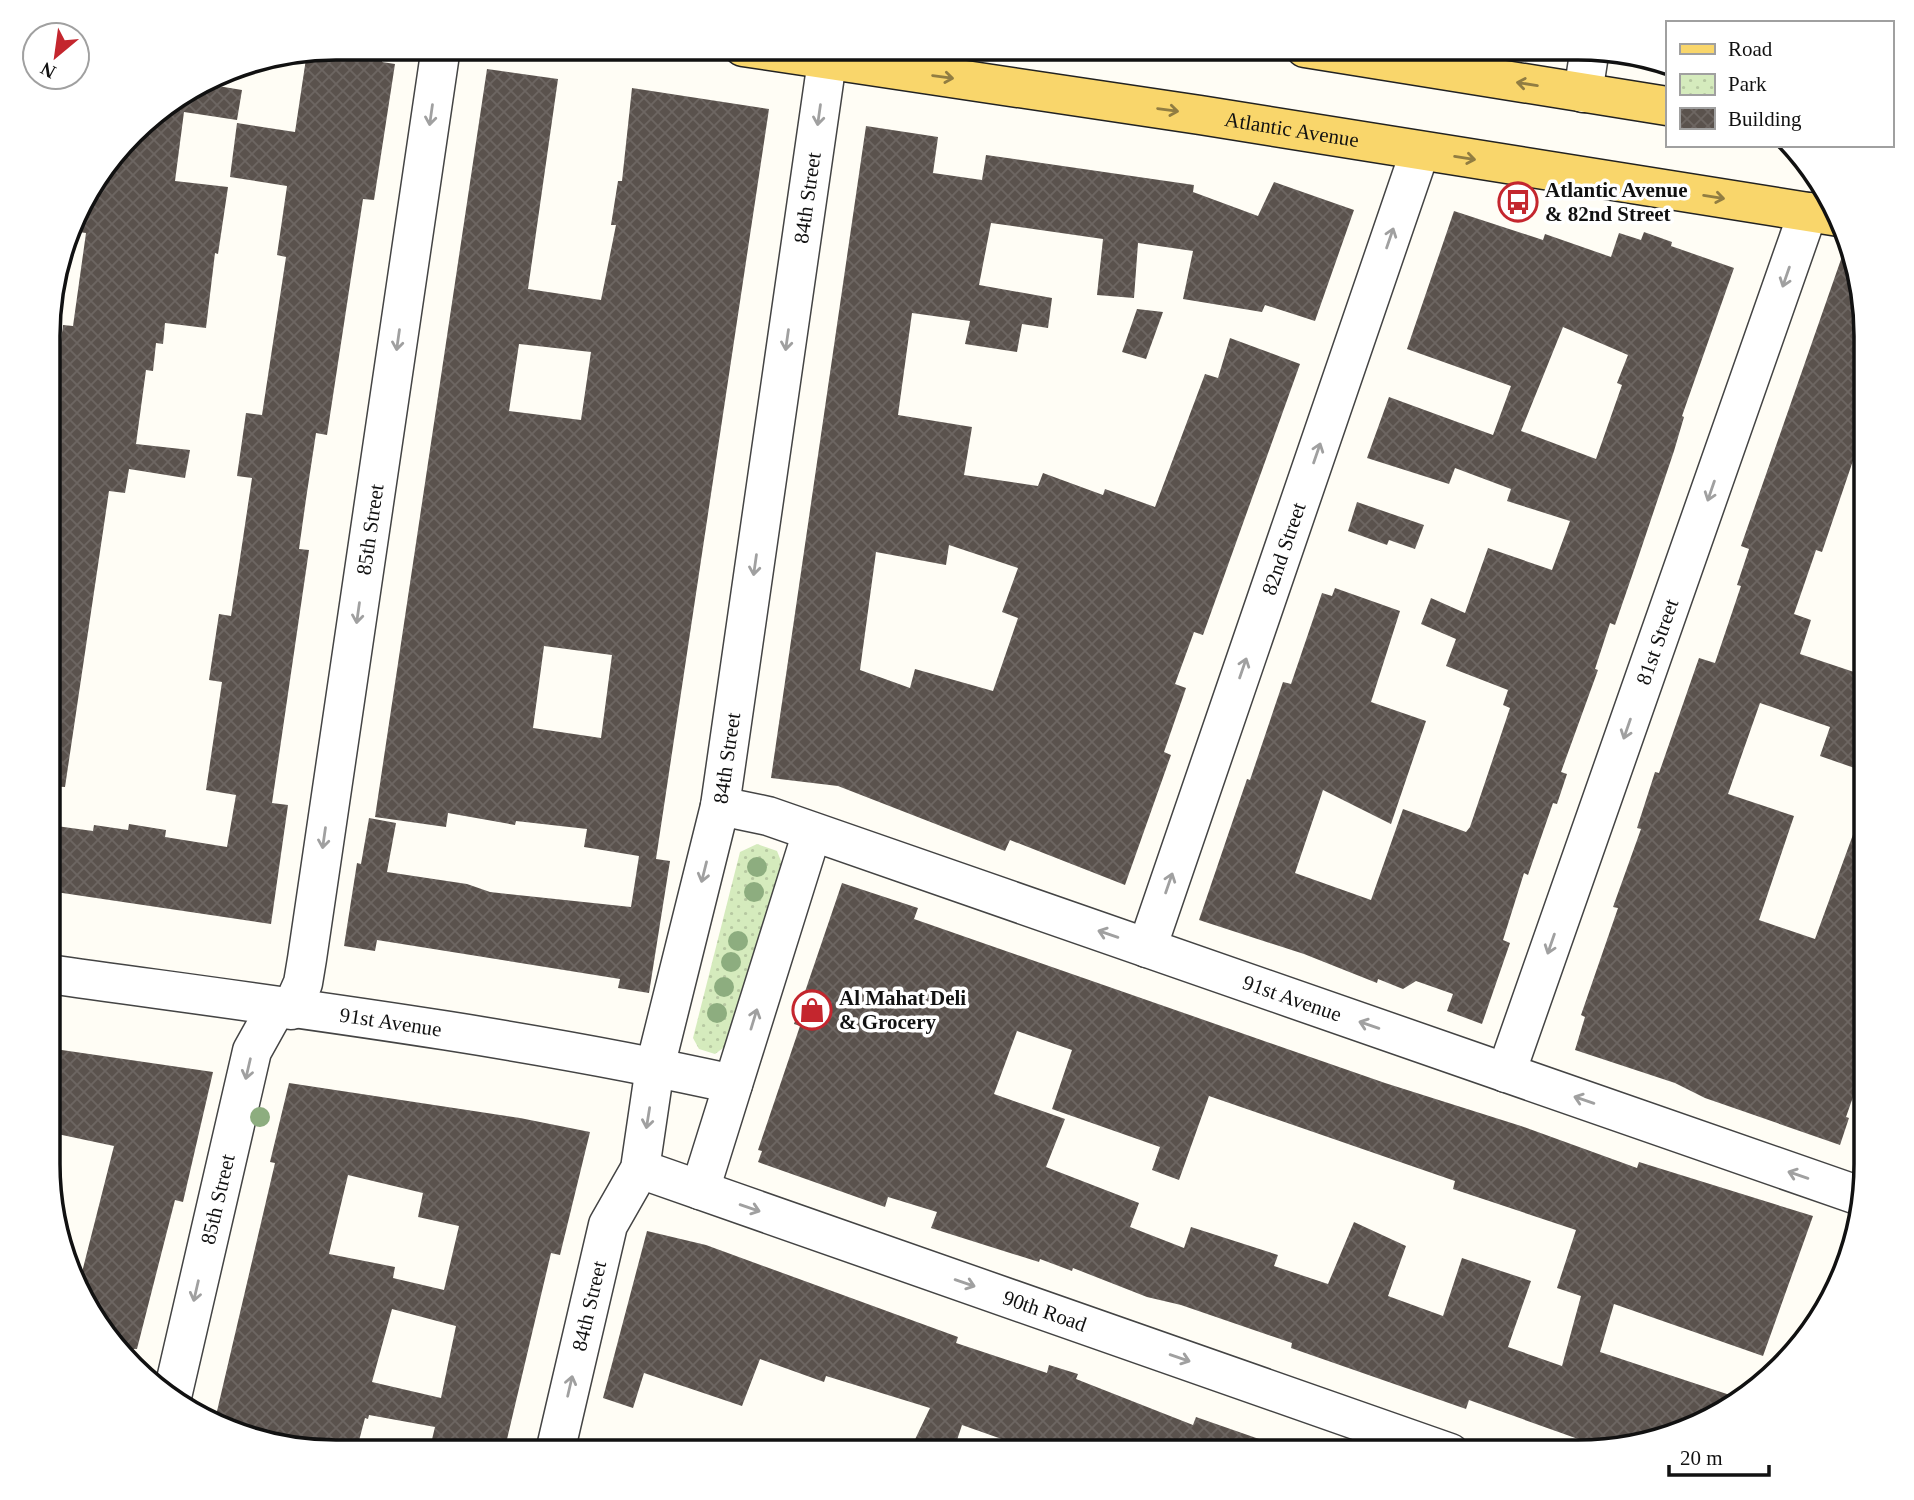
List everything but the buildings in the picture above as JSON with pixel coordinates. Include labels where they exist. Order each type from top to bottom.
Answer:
[{"type":"main road","name":"Atlantic Avenue","points":[[865,60],[1824,214]]},
{"type":"main road","points":[[1426,60],[1583,93],[1666,106]]},
{"type":"street","name":"85th Street","points":[[174,1388],[252,1051],[303,983],[439,60]]},
{"type":"street","name":"84th Street","points":[[558,1440],[608,1225],[640,1169],[655,1067],[720,806],[827,60]]},
{"type":"street","points":[[1583,93],[1588,60]]},
{"type":"street","name":"82nd Street","points":[[1147,948],[1420,151]]},
{"type":"street","name":"81st Street","points":[[1506,1073],[1824,214]]},
{"type":"street","name":"91st Avenue","points":[[720,806],[747,810],[812,832],[1853,1194]]},
{"type":"street","points":[[700,1191],[812,832]]},
{"type":"street","name":"91st Avenue","points":[[60,976],[655,1067],[733,1084]]},
{"type":"street","name":"90th Road","points":[[640,1169],[1413,1440]]},
{"type":"green space","points":[[757,844],[777,851],[783,866],[730,1043],[715,1054],[699,1049],[693,1038],[740,852]]},
{"type":"place","name":"Atlantic Avenue & 82nd Street","points":[[1518,202]]},
{"type":"place","name":"Al Mahat Deli & Grocery","points":[[812,1010]]}]
